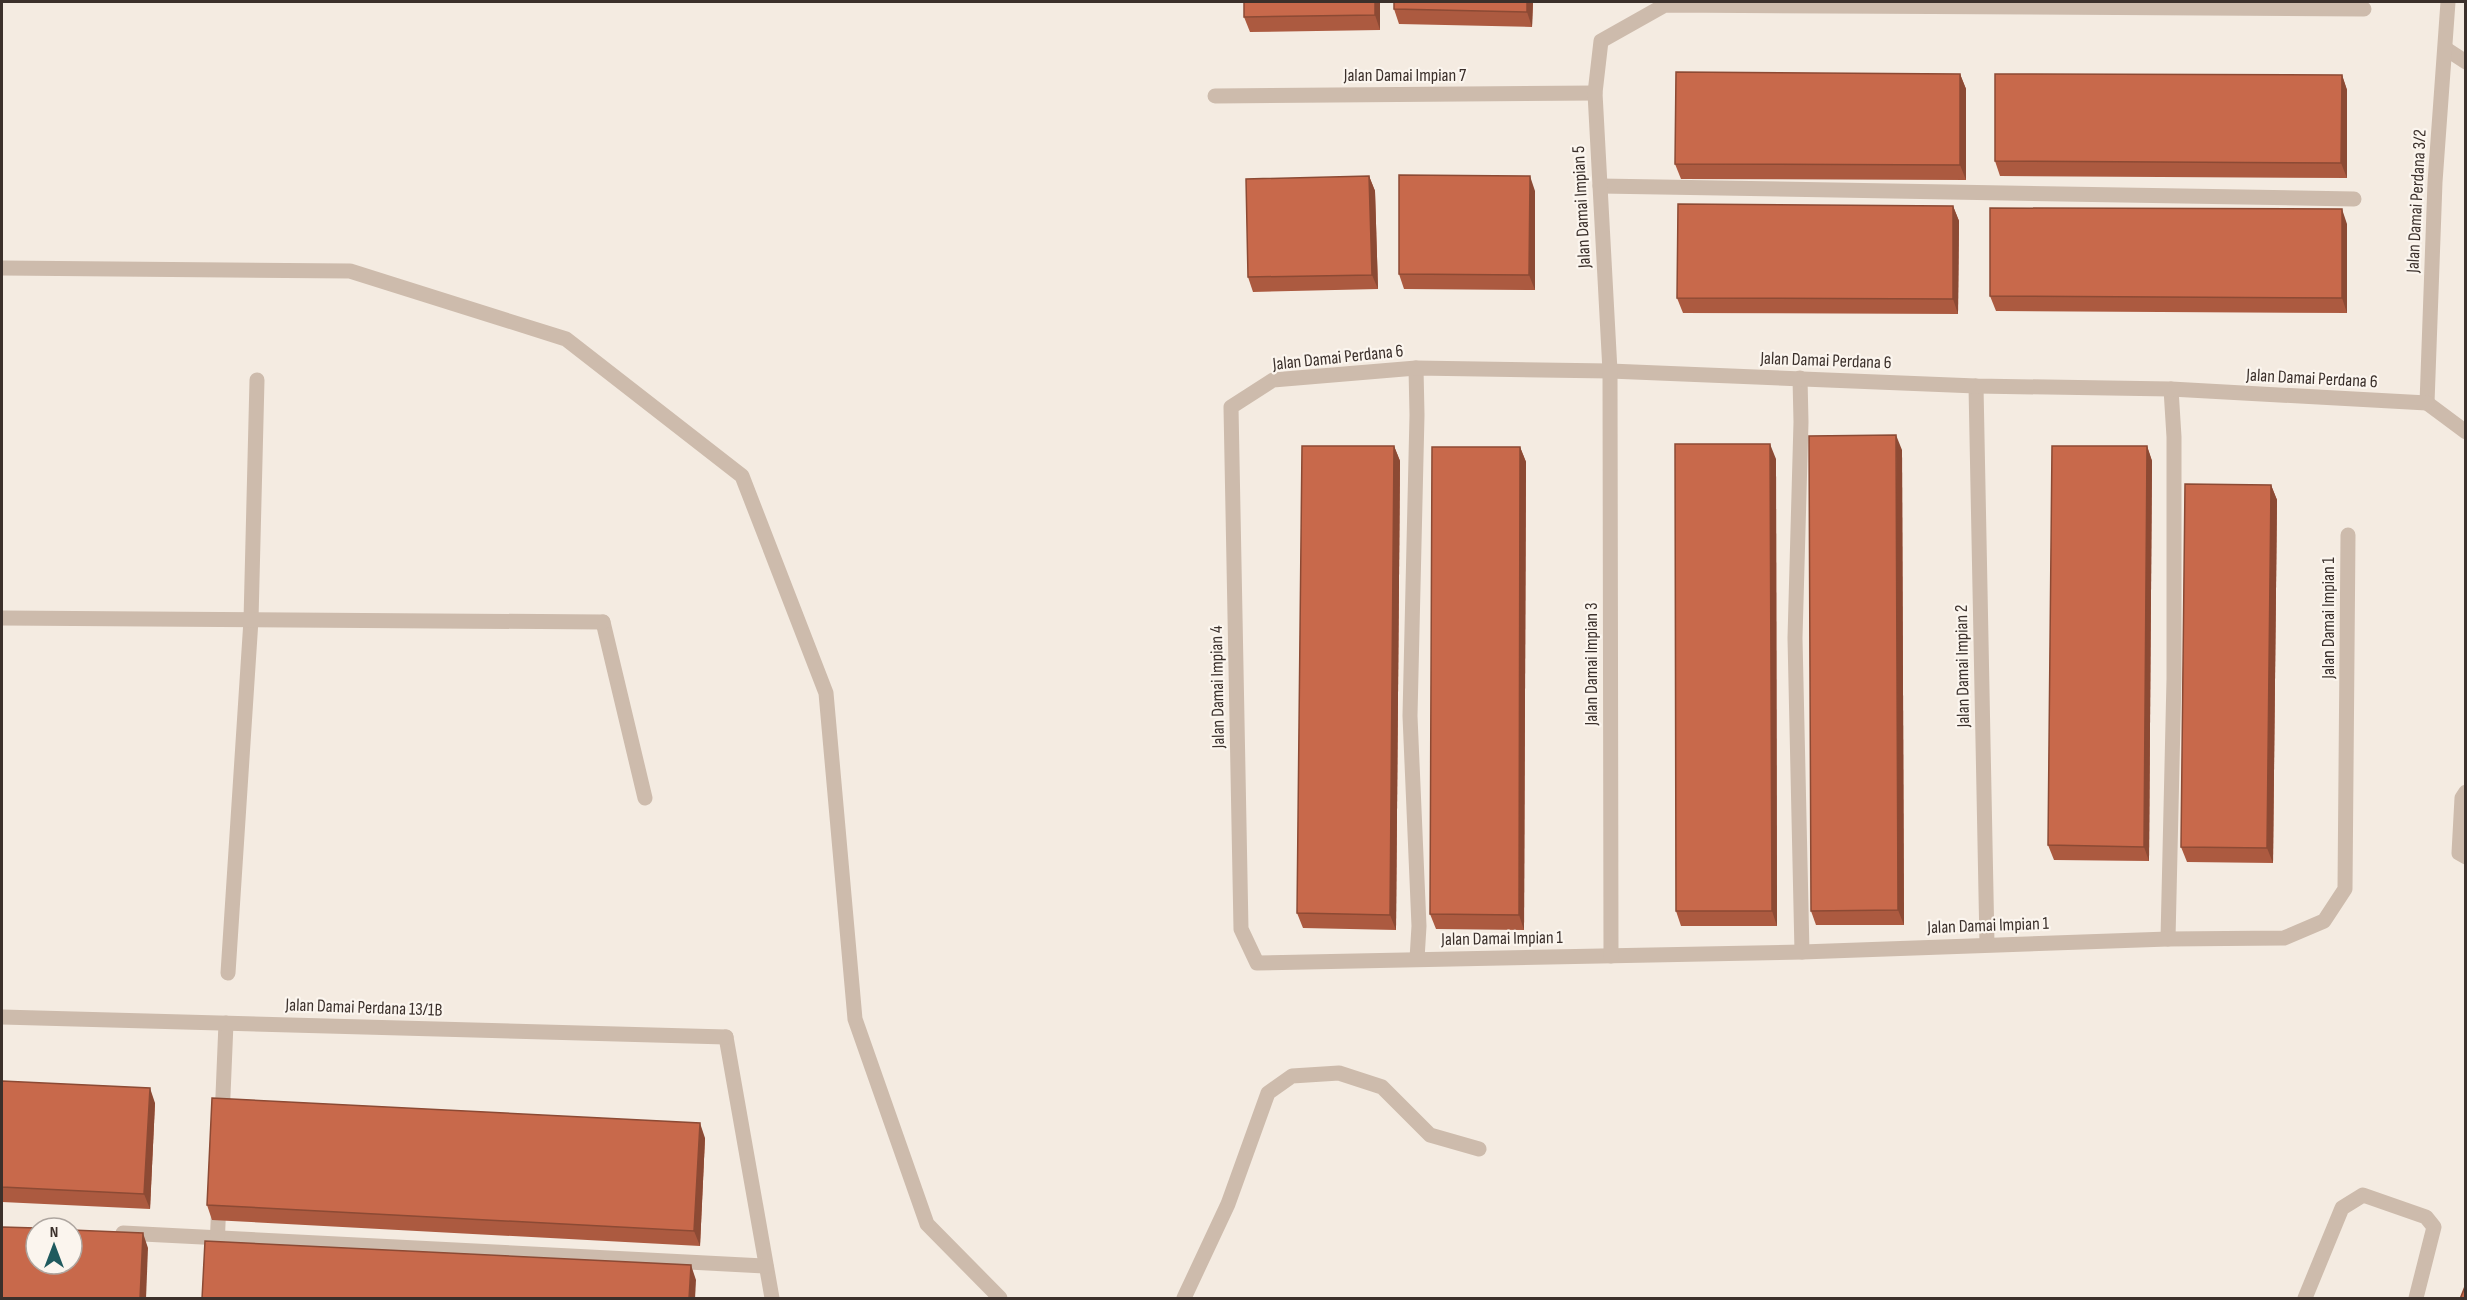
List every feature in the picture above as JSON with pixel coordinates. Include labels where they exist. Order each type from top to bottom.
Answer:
[{"type":"street","name":"Jalan Damai Perdana 3/2","points":[[2427,404],[2435,182],[2448,2]]},
{"type":"street","points":[[1665,3],[2365,5]]},
{"type":"street","name":"Jalan Damai Impian 5","points":[[1610,371],[1595,93],[1601,41],[1665,3]]},
{"type":"street","points":[[2446,49],[2466,62]]},
{"type":"street","name":"Jalan Damai Impian 7","points":[[1215,96],[1595,93]]},
{"type":"street","points":[[1600,186],[2354,199]]},
{"type":"street","points":[[2,268],[350,271],[566,339],[742,476],[826,693],[855,1019],[927,1224],[1000,1299]]},
{"type":"street","points":[[1416,368],[1417,415],[1410,716],[1419,926],[1417,959]]},
{"type":"street","name":"Jalan Damai Perdana 6","points":[[1231,407],[1273,381],[1416,368],[1610,371],[1976,386],[2171,389],[2427,404]]},
{"type":"street","name":"Jalan Damai Impian 3","points":[[1610,371],[1611,956]]},
{"type":"street","points":[[1800,378],[1795,638],[1802,952]]},
{"type":"street","points":[[228,973],[251,620],[257,380]]},
{"type":"street","name":"Jalan Damai Impian 2","points":[[1976,386],[1987,944]]},
{"type":"street","points":[[2168,939],[2174,679],[2174,438],[2171,389]]},
{"type":"street","points":[[2427,404],[2466,432]]},
{"type":"street","name":"Jalan Damai Impian 4","points":[[1231,407],[1241,929],[1257,963]]},
{"type":"street","name":"Jalan Damai Impian 1","points":[[1257,963],[1802,952],[1987,944],[2284,938],[2324,921],[2345,889],[2348,535]]},
{"type":"street","points":[[2,618],[603,622],[645,798]]},
{"type":"street","points":[[2466,792],[2462,798],[2459,853],[2466,857]]},
{"type":"street","name":"Jalan Damai Perdana 13/1B","points":[[2,1017],[726,1037],[766,1266]]},
{"type":"street","points":[[222,1130],[226,1023]]},
{"type":"street","points":[[1184,1299],[1228,1204],[1268,1093],[1292,1076],[1339,1073],[1382,1087],[1430,1135],[1479,1149]]},
{"type":"street","points":[[216,1268],[219,1190]]},
{"type":"street","points":[[2305,1299],[2342,1208],[2363,1195],[2426,1217],[2434,1227],[2416,1299]]},
{"type":"street","points":[[106,1232],[766,1266],[772,1299]]},
{"type":"building","points":[[1244,2],[1375,2],[1375,15],[1244,17]]},
{"type":"building","points":[[1394,2],[1527,2],[1527,12],[1394,9]]},
{"type":"building","points":[[1676,72],[1960,74],[1960,165],[1675,164]]},
{"type":"building","points":[[1995,74],[2342,75],[2341,163],[1995,161]]},
{"type":"building","points":[[1399,175],[1530,176],[1529,275],[1399,274]]},
{"type":"building","points":[[1369,176],[1372,275],[1248,277],[1246,179]]},
{"type":"building","points":[[1678,204],[1953,206],[1953,299],[1677,298]]},
{"type":"building","points":[[1990,208],[2342,209],[2342,298],[1990,296]]},
{"type":"building","points":[[1896,435],[1898,910],[1811,911],[1809,436]]},
{"type":"building","points":[[1675,444],[1770,444],[1772,911],[1676,911]]},
{"type":"building","points":[[1302,446],[1394,446],[1390,915],[1297,913]]},
{"type":"building","points":[[2052,446],[2147,446],[2144,847],[2048,845]]},
{"type":"building","points":[[1432,447],[1520,447],[1519,915],[1430,914]]},
{"type":"building","points":[[2185,484],[2271,485],[2267,848],[2181,847]]},
{"type":"building","points":[[2,1081],[150,1088],[144,1194],[2,1187]]},
{"type":"building","points":[[212,1098],[700,1123],[694,1231],[207,1205]]},
{"type":"building","points":[[2,1227],[24,1228],[24,1276],[84,1276],[84,1231],[143,1233],[140,1299],[2,1299]]},
{"type":"building","points":[[205,1241],[691,1265],[689,1299],[202,1299]]},
{"type":"building","points":[[2466,1284],[2466,1299],[2460,1299]]}]
